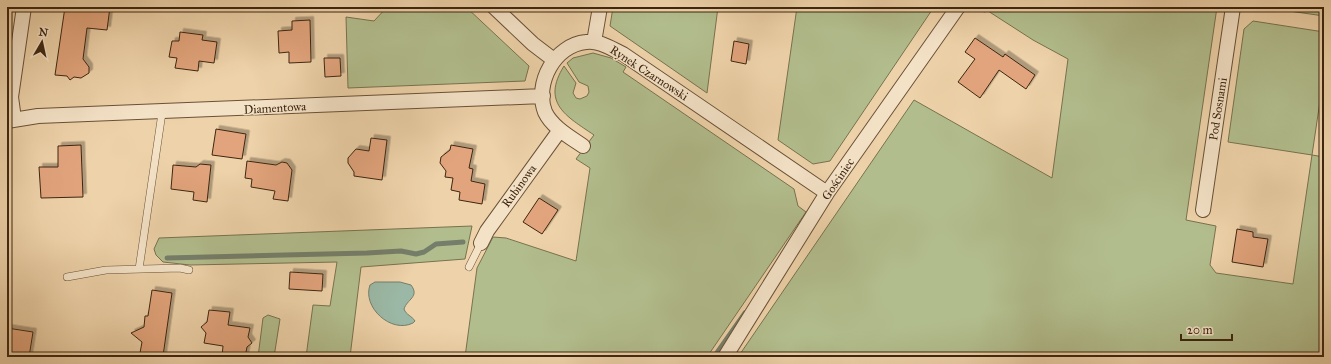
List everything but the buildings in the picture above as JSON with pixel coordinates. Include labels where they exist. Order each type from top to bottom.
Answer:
[{"type":"street","points":[[10,120],[11,97],[24,7]]},
{"type":"street","points":[[494,7],[533,44],[554,60]]},
{"type":"street","points":[[594,42],[600,7]]},
{"type":"street","name":"Gościniec","points":[[725,357],[827,194],[958,7]]},
{"type":"street","name":"Pod Sosnami","points":[[1203,210],[1233,7]]},
{"type":"street","name":"Rynek Czarnowski","points":[[583,146],[560,130],[545,112],[543,96],[545,76],[554,60],[574,45],[585,42],[594,42],[623,54],[827,194]]},
{"type":"street","name":"Diamentowa","points":[[10,120],[543,96]]},
{"type":"street","name":"Rubinowa","points":[[480,242],[560,130]]},
{"type":"lane","points":[[139,269],[162,113]]},
{"type":"lane","points":[[469,267],[480,242]]},
{"type":"lane","points":[[67,278],[106,270],[189,270]]},
{"type":"green space","points":[[387,7],[466,7],[529,66],[525,81],[348,88],[346,17],[374,21]]},
{"type":"green space","points":[[613,7],[718,7],[707,93],[610,26]]},
{"type":"green space","points":[[797,7],[934,7],[830,161],[813,164],[778,140]]},
{"type":"green space","points":[[977,7],[1217,7],[1186,220],[1216,226],[1210,265],[1216,273],[1293,284],[1312,155],[1324,157],[1324,357],[738,357],[914,100],[1052,178],[1068,59],[1033,40],[988,11],[984,12]]},
{"type":"green space","points":[[1267,7],[1324,7],[1324,16],[1268,8]]},
{"type":"green space","points":[[1253,21],[1324,32],[1324,74],[1312,155],[1228,142],[1244,29]]},
{"type":"green space","points":[[593,53],[611,58],[626,67],[623,72],[794,189],[798,206],[806,212],[707,357],[465,357],[477,268],[493,237],[506,238],[576,261],[590,168],[576,159],[594,135],[566,115],[556,99],[555,90],[564,66],[576,83],[573,93],[576,98],[580,99],[587,96],[589,92],[588,86],[579,82],[567,63],[573,58]]},
{"type":"green space","points":[[472,226],[465,259],[361,267],[350,357],[306,357],[313,305],[330,306],[337,262],[190,265],[163,262],[156,255],[154,249],[159,238]]},
{"type":"green space","points":[[268,315],[280,319],[274,357],[258,357],[263,318]]},
{"type":"shaded area","points":[[375,282],[400,282],[411,285],[414,295],[404,309],[406,313],[415,321],[413,323],[396,325],[388,322],[374,310],[370,302],[369,293],[370,285]]},
{"type":"waterway","points":[[167,258],[401,251],[416,254],[424,252],[436,244],[463,242]]},
{"type":"waterway","points":[[714,357],[745,313]]}]
